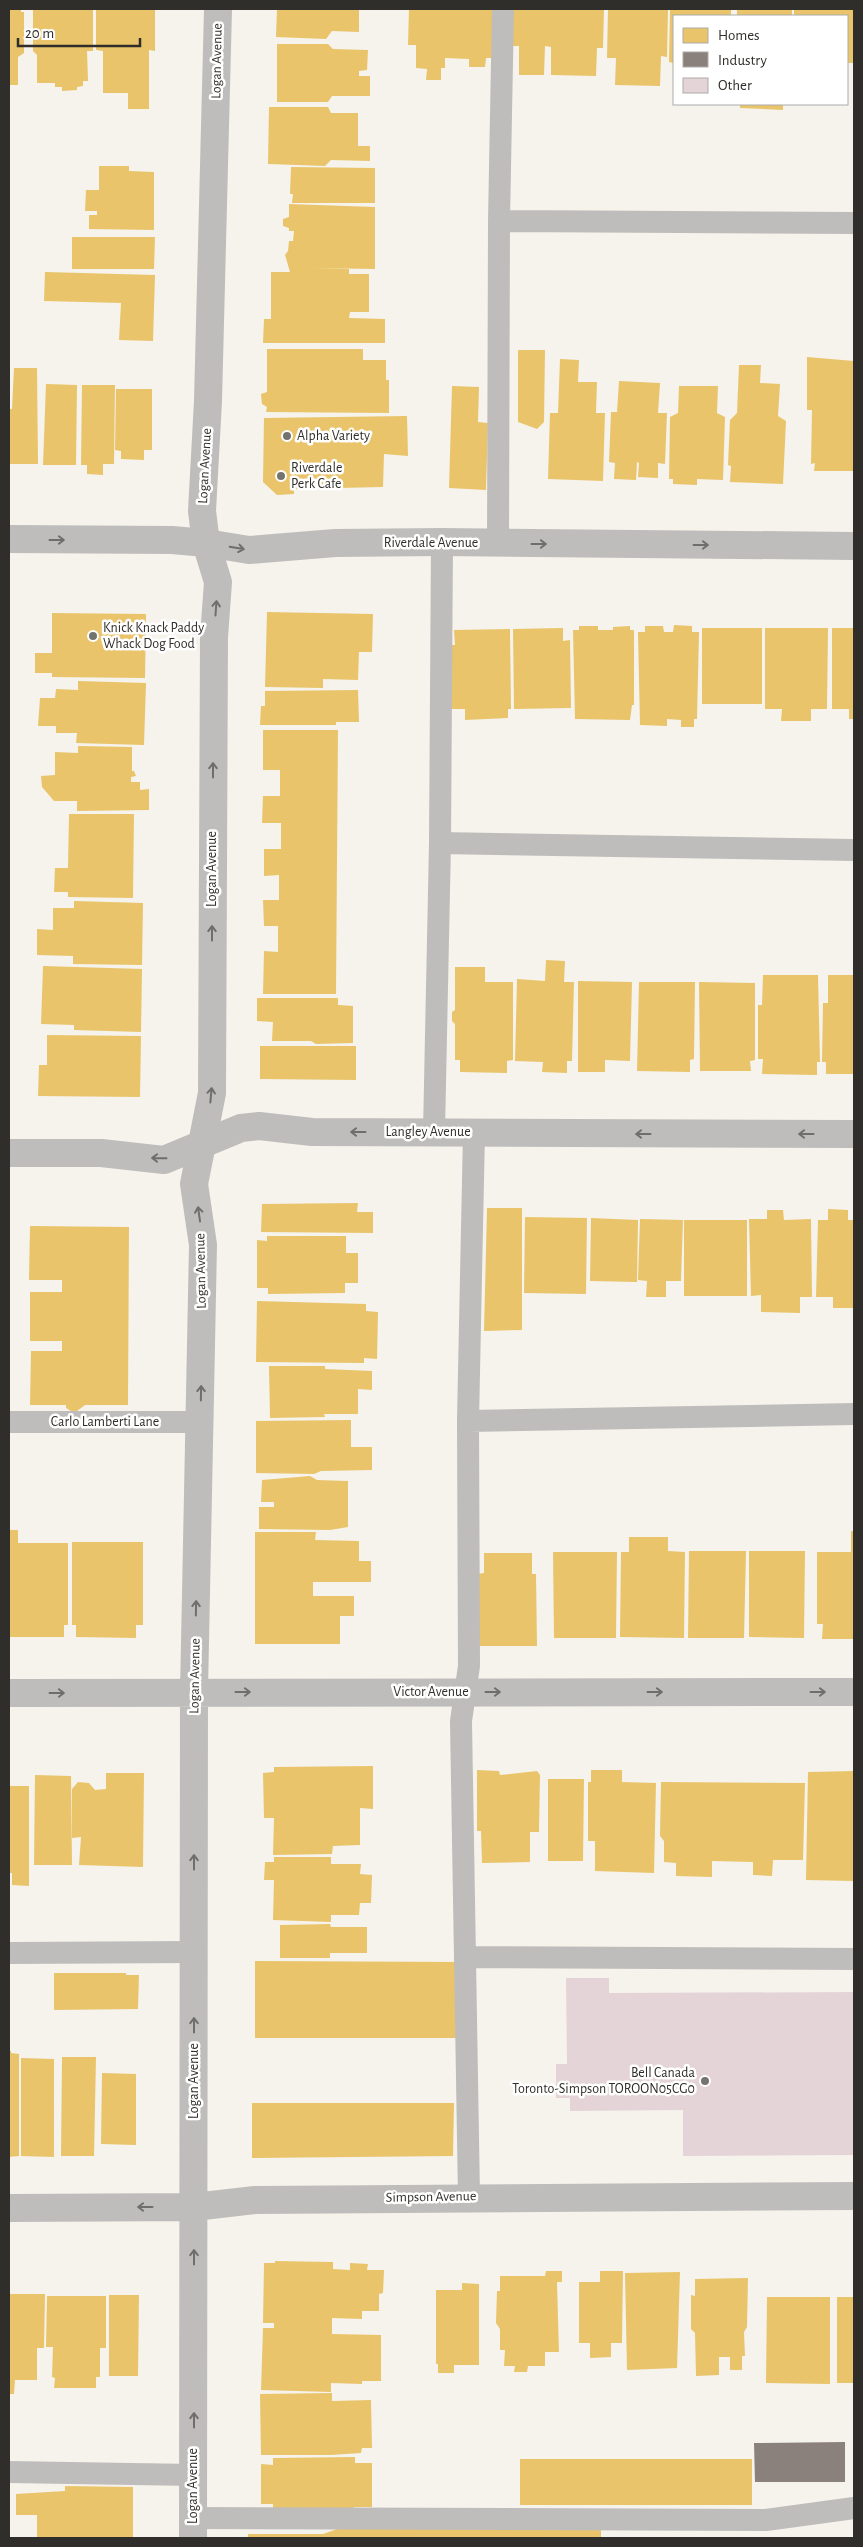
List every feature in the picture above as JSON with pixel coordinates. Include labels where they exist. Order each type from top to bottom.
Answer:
[{"type":"street","name":"Logan Avenue","points":[[193,2528],[194,1692],[201,1422],[203,1245],[194,1184],[204,1143],[212,1093],[214,647],[218,582],[206,543],[202,511],[208,401],[218,9]]},
{"type":"street","name":"Riverdale Avenue","points":[[9,539],[164,540],[206,543],[248,550],[335,543],[442,542],[854,546]]},
{"type":"street","name":"Langley Avenue","points":[[9,1153],[101,1153],[164,1160],[241,1128],[260,1126],[312,1132],[854,1134]]},
{"type":"street","name":"Victor Avenue","points":[[9,1693],[854,1692]]},
{"type":"street","name":"Simpson Avenue","points":[[9,2208],[194,2207],[255,2200],[468,2197],[854,2196]]},
{"type":"lane","points":[[498,543],[499,221],[503,9]]},
{"type":"lane","points":[[499,221],[854,222]]},
{"type":"lane","points":[[434,1132],[440,843],[442,542]]},
{"type":"lane","points":[[440,843],[854,850]]},
{"type":"lane","points":[[468,2197],[466,1957],[461,1721],[469,1666],[468,1421],[474,1132]]},
{"type":"lane","points":[[468,1421],[854,1414]]},
{"type":"lane","name":"Carlo Lamberti Lane","points":[[9,1422],[201,1422]]},
{"type":"lane","points":[[9,1953],[194,1952]]},
{"type":"lane","points":[[466,1957],[854,1959]]},
{"type":"lane","points":[[9,2472],[194,2475]]},
{"type":"lane","points":[[193,2528],[766,2520],[854,2508]]},
{"type":"building: Homes","points":[[9,9],[21,9],[21,12],[24,12],[24,53],[18,57],[18,85],[9,85]]},
{"type":"building: Homes","points":[[33,9],[93,9],[93,51],[87,51],[88,81],[83,81],[83,86],[77,87],[77,90],[62,91],[62,87],[55,87],[55,83],[37,83],[37,55],[33,51]]},
{"type":"building: Homes","points":[[96,9],[155,9],[155,51],[149,50],[149,109],[128,109],[128,93],[103,93],[103,51],[96,50]]},
{"type":"building: Homes","points":[[277,9],[359,9],[359,32],[332,31],[326,39],[276,37]]},
{"type":"building: Homes","points":[[409,9],[493,9],[492,58],[486,58],[485,67],[469,67],[469,59],[445,58],[445,68],[441,68],[441,80],[426,80],[427,69],[416,68],[416,45],[408,45]]},
{"type":"building: Homes","points":[[512,9],[604,9],[603,48],[597,48],[596,76],[551,75],[551,47],[545,46],[544,75],[519,75],[519,46],[511,46]]},
{"type":"building: Homes","points":[[608,9],[668,9],[667,57],[661,56],[660,86],[615,85],[616,58],[607,58]]},
{"type":"building: Homes","points":[[670,9],[731,9],[731,15],[673,15],[673,63],[669,62]]},
{"type":"building: Homes","points":[[737,9],[792,9],[792,15],[737,15]]},
{"type":"building: Homes","points":[[794,9],[854,9],[854,63],[848,63],[848,15],[794,15]]},
{"type":"building: Homes","points":[[277,44],[328,44],[333,49],[368,50],[367,70],[359,71],[359,76],[370,76],[370,96],[332,96],[328,102],[277,102]]},
{"type":"building: Homes","points":[[740,105],[783,105],[783,110],[740,108]]},
{"type":"building: Homes","points":[[269,107],[328,107],[331,113],[358,113],[358,146],[370,146],[370,161],[331,160],[325,166],[268,164]]},
{"type":"building: Homes","points":[[99,166],[129,166],[129,171],[154,172],[154,230],[89,229],[89,215],[97,215],[97,211],[85,211],[86,190],[99,190]]},
{"type":"building: Homes","points":[[291,167],[375,168],[375,203],[292,203],[293,194],[290,194]]},
{"type":"building: Homes","points":[[289,204],[375,207],[375,269],[310,268],[349,269],[349,274],[369,274],[369,312],[350,312],[349,318],[385,319],[385,343],[263,343],[264,319],[271,319],[271,272],[290,272],[285,255],[288,251],[289,241],[293,241],[294,231],[289,231],[289,228],[283,226],[283,219],[289,217]]},
{"type":"building: Homes","points":[[72,237],[155,237],[154,269],[72,269]]},
{"type":"building: Homes","points":[[45,272],[155,275],[153,341],[119,340],[121,303],[44,301]]},
{"type":"building: Homes","points":[[267,349],[363,349],[363,360],[386,360],[386,380],[389,380],[389,413],[266,412],[267,407],[262,404],[261,394],[267,392]]},
{"type":"building: Homes","points":[[518,350],[545,350],[544,422],[537,429],[518,422]]},
{"type":"building: Homes","points":[[807,357],[854,361],[854,471],[814,471],[815,463],[811,464],[812,410],[807,410]]},
{"type":"building: Homes","points":[[560,359],[579,360],[578,382],[597,382],[596,413],[605,413],[603,481],[548,479],[550,413],[558,413]]},
{"type":"building: Homes","points":[[739,365],[761,365],[760,383],[780,384],[778,416],[786,421],[783,484],[730,482],[731,466],[728,465],[730,420],[737,413]]},
{"type":"building: Homes","points":[[14,368],[37,368],[38,464],[9,464],[9,409],[12,409]]},
{"type":"building: Homes","points":[[619,381],[660,383],[658,413],[667,413],[665,464],[658,463],[658,478],[638,477],[639,463],[637,462],[636,480],[614,479],[615,463],[609,462],[611,412],[617,412]]},
{"type":"building: Homes","points":[[46,384],[77,385],[76,465],[43,465]]},
{"type":"building: Homes","points":[[82,385],[115,385],[114,464],[103,464],[103,475],[87,474],[87,465],[81,465]]},
{"type":"building: Homes","points":[[452,386],[479,387],[478,422],[488,423],[486,490],[449,488]]},
{"type":"building: Homes","points":[[679,386],[718,386],[717,413],[725,417],[723,480],[697,479],[697,485],[673,484],[673,479],[669,479],[670,417],[678,413]]},
{"type":"building: Homes","points":[[116,389],[152,389],[152,450],[144,450],[144,460],[121,459],[121,451],[115,450]]},
{"type":"building: Homes","points":[[407,416],[408,456],[384,454],[383,487],[294,489],[294,494],[277,495],[263,482],[264,418]]},
{"type":"building: Homes","points":[[267,612],[373,614],[372,652],[359,652],[358,680],[323,679],[323,688],[265,687]]},
{"type":"building: Homes","points":[[52,613],[146,614],[145,678],[52,677],[52,673],[35,673],[35,653],[52,653]]},
{"type":"building: Homes","points":[[674,625],[692,626],[692,632],[699,632],[697,719],[694,719],[694,727],[681,727],[681,720],[667,719],[667,726],[640,725],[638,632],[645,632],[645,626],[663,626],[664,632],[673,632]]},
{"type":"building: Homes","points":[[579,626],[598,626],[598,630],[613,630],[613,627],[630,626],[630,630],[634,630],[634,705],[632,705],[630,720],[575,719],[573,630],[579,630]]},
{"type":"building: Homes","points":[[563,628],[563,641],[570,640],[571,708],[514,709],[513,629]]},
{"type":"building: Homes","points":[[702,628],[762,628],[762,704],[702,704]]},
{"type":"building: Homes","points":[[765,628],[828,628],[827,709],[811,709],[811,721],[781,721],[782,709],[765,709]]},
{"type":"building: Homes","points":[[832,628],[854,628],[854,719],[849,719],[849,709],[832,709]]},
{"type":"building: Homes","points":[[510,629],[511,709],[508,709],[508,718],[465,720],[465,709],[451,709],[450,645],[455,645],[454,630]]},
{"type":"building: Homes","points":[[78,681],[146,683],[144,745],[76,743],[77,733],[56,733],[56,726],[38,726],[40,698],[55,698],[56,689],[78,690]]},
{"type":"building: Homes","points":[[358,690],[359,722],[336,722],[336,725],[260,725],[261,706],[265,706],[265,691]]},
{"type":"building: Homes","points":[[263,730],[338,730],[336,994],[263,994],[264,951],[278,952],[278,926],[264,926],[263,900],[279,900],[279,875],[264,876],[264,849],[281,849],[281,823],[262,823],[263,796],[280,796],[280,770],[263,770]]},
{"type":"building: Homes","points":[[78,746],[132,747],[132,771],[134,771],[136,776],[131,777],[131,782],[140,782],[140,790],[149,789],[149,810],[77,811],[77,801],[54,801],[42,787],[41,776],[55,775],[55,752],[78,753]]},
{"type":"building: Homes","points":[[69,814],[134,814],[133,898],[68,897],[68,892],[54,892],[55,868],[68,868]]},
{"type":"building: Homes","points":[[74,901],[143,903],[142,965],[73,964],[73,956],[37,955],[37,929],[53,930],[53,908],[74,908]]},
{"type":"building: Homes","points":[[546,960],[565,961],[564,982],[574,982],[572,1061],[567,1061],[567,1073],[542,1072],[543,1062],[515,1061],[517,979],[545,981]]},
{"type":"building: Homes","points":[[43,966],[142,969],[141,1032],[74,1030],[74,1025],[41,1024]]},
{"type":"building: Homes","points":[[455,967],[485,967],[485,982],[513,982],[513,1060],[507,1061],[507,1073],[460,1072],[460,1060],[455,1060],[455,1024],[452,1021],[452,1012],[455,1010]]},
{"type":"building: Homes","points":[[763,975],[818,975],[820,1062],[817,1062],[817,1075],[762,1074],[763,1059],[758,1059],[758,1005],[762,1005]]},
{"type":"building: Homes","points":[[828,975],[854,975],[854,1074],[826,1074],[826,1062],[822,1062],[823,1003],[828,1003]]},
{"type":"building: Homes","points":[[578,981],[632,982],[630,1061],[605,1060],[605,1072],[578,1072]]},
{"type":"building: Homes","points":[[639,982],[695,982],[694,1059],[690,1060],[690,1072],[637,1071]]},
{"type":"building: Homes","points":[[699,982],[755,983],[755,1060],[750,1061],[751,1071],[700,1071]]},
{"type":"building: Homes","points":[[257,998],[338,998],[338,1005],[353,1006],[353,1043],[316,1044],[311,1041],[272,1041],[273,1022],[257,1021]]},
{"type":"building: Homes","points":[[47,1035],[141,1036],[140,1097],[38,1096],[39,1065],[47,1065]]},
{"type":"building: Homes","points":[[260,1046],[356,1046],[356,1080],[260,1079]]},
{"type":"building: Homes","points":[[358,1203],[357,1212],[373,1212],[373,1233],[261,1232],[262,1204]]},
{"type":"building: Homes","points":[[487,1208],[522,1208],[522,1330],[484,1331]]},
{"type":"building: Homes","points":[[828,1209],[848,1210],[848,1220],[854,1220],[854,1308],[833,1308],[833,1297],[816,1297],[818,1220],[828,1220]]},
{"type":"building: Homes","points":[[767,1210],[783,1210],[784,1220],[811,1219],[812,1297],[800,1297],[800,1313],[761,1312],[761,1295],[751,1296],[749,1219],[767,1219]]},
{"type":"building: Homes","points":[[525,1217],[587,1218],[586,1294],[524,1293]]},
{"type":"building: Homes","points":[[591,1218],[638,1220],[637,1282],[590,1281]]},
{"type":"building: Homes","points":[[640,1219],[683,1220],[681,1281],[666,1281],[666,1297],[646,1297],[647,1281],[638,1280]]},
{"type":"building: Homes","points":[[684,1220],[747,1220],[747,1296],[684,1296]]},
{"type":"building: Homes","points":[[30,1226],[129,1227],[128,1405],[85,1405],[77,1411],[71,1411],[66,1408],[66,1405],[30,1405],[31,1351],[62,1351],[62,1341],[30,1341],[30,1292],[62,1292],[62,1280],[29,1280]]},
{"type":"building: Homes","points":[[267,1236],[346,1236],[346,1253],[358,1253],[358,1283],[345,1283],[345,1293],[268,1294],[268,1288],[257,1288],[257,1240],[267,1241]]},
{"type":"building: Homes","points":[[257,1301],[366,1304],[366,1311],[378,1312],[377,1359],[364,1358],[364,1363],[256,1362]]},
{"type":"building: Homes","points":[[269,1366],[325,1366],[325,1369],[372,1371],[372,1390],[358,1389],[358,1414],[324,1414],[325,1417],[270,1418]]},
{"type":"building: Homes","points":[[351,1420],[351,1447],[372,1447],[372,1470],[321,1471],[314,1474],[256,1473],[256,1421]]},
{"type":"building: Homes","points":[[310,1476],[317,1480],[348,1481],[348,1527],[330,1530],[259,1529],[259,1507],[274,1507],[274,1502],[261,1502],[262,1480]]},
{"type":"building: Homes","points":[[9,1530],[18,1530],[18,1543],[68,1543],[68,1625],[64,1625],[64,1637],[9,1637]]},
{"type":"building: Homes","points":[[851,1531],[854,1531],[854,1639],[822,1639],[823,1624],[817,1624],[817,1552],[851,1552]]},
{"type":"building: Homes","points":[[255,1532],[316,1532],[315,1540],[359,1541],[359,1561],[371,1561],[371,1582],[313,1582],[313,1596],[354,1596],[354,1616],[340,1616],[340,1644],[255,1644]]},
{"type":"building: Homes","points":[[629,1537],[668,1537],[668,1551],[685,1552],[684,1638],[620,1637],[621,1552],[629,1552]]},
{"type":"building: Homes","points":[[72,1542],[143,1542],[143,1625],[136,1625],[136,1638],[76,1637],[76,1625],[72,1625]]},
{"type":"building: Homes","points":[[689,1551],[746,1551],[744,1638],[688,1638]]},
{"type":"building: Homes","points":[[749,1551],[805,1551],[804,1638],[749,1637]]},
{"type":"building: Homes","points":[[553,1552],[617,1552],[616,1638],[554,1638]]},
{"type":"building: Homes","points":[[484,1553],[532,1553],[532,1574],[536,1574],[537,1646],[477,1646],[477,1574],[484,1573]]},
{"type":"building: Homes","points":[[373,1766],[373,1809],[360,1808],[360,1845],[333,1846],[332,1854],[273,1855],[274,1818],[264,1818],[263,1773],[274,1772],[274,1767]]},
{"type":"building: Homes","points":[[477,1770],[499,1771],[500,1775],[537,1771],[540,1775],[539,1832],[530,1832],[530,1862],[482,1863],[481,1831],[477,1831]]},
{"type":"building: Homes","points":[[591,1770],[622,1770],[622,1782],[656,1783],[654,1873],[595,1871],[595,1841],[588,1841],[588,1782],[591,1782]]},
{"type":"building: Homes","points":[[854,1771],[854,1881],[806,1880],[808,1772]]},
{"type":"building: Homes","points":[[106,1773],[144,1773],[143,1867],[79,1865],[81,1837],[72,1838],[72,1789],[78,1782],[89,1783],[95,1790],[106,1789]]},
{"type":"building: Homes","points":[[35,1775],[71,1776],[72,1865],[34,1865]]},
{"type":"building: Homes","points":[[548,1779],[584,1779],[583,1861],[548,1861]]},
{"type":"building: Homes","points":[[661,1782],[805,1783],[803,1860],[773,1860],[772,1876],[753,1875],[753,1862],[712,1861],[712,1877],[676,1876],[676,1863],[664,1862],[664,1841],[660,1836]]},
{"type":"building: Homes","points":[[9,1786],[29,1786],[29,1886],[12,1885],[12,1873],[9,1873]]},
{"type":"building: Homes","points":[[274,1857],[331,1857],[331,1864],[361,1864],[360,1874],[372,1875],[371,1903],[360,1903],[359,1915],[331,1915],[331,1922],[273,1920],[274,1880],[264,1880],[265,1862],[274,1862]]},
{"type":"building: Homes","points":[[330,1924],[331,1927],[367,1927],[367,1953],[330,1953],[330,1958],[280,1958],[280,1925]]},
{"type":"building: Homes","points":[[255,1961],[459,1962],[459,2038],[255,2038]]},
{"type":"building: Homes","points":[[54,1973],[126,1973],[126,1975],[139,1975],[138,2009],[54,2010]]},
{"type":"building: Homes","points":[[9,2051],[19,2054],[19,2156],[9,2157]]},
{"type":"building: Homes","points":[[62,2057],[96,2057],[94,2156],[61,2156]]},
{"type":"building: Homes","points":[[21,2058],[54,2059],[54,2157],[21,2156]]},
{"type":"building: Homes","points":[[102,2073],[136,2074],[136,2145],[101,2144]]},
{"type":"building: Homes","points":[[252,2103],[454,2103],[453,2156],[252,2158]]},
{"type":"building: Homes","points":[[275,2261],[333,2262],[333,2269],[350,2270],[350,2263],[368,2264],[367,2270],[384,2270],[383,2293],[379,2294],[379,2311],[362,2311],[362,2319],[332,2318],[332,2334],[381,2335],[381,2381],[362,2381],[362,2384],[331,2383],[331,2392],[261,2390],[263,2328],[274,2328],[274,2323],[263,2323],[264,2263],[275,2263]]},
{"type":"building: Homes","points":[[546,2271],[562,2271],[562,2282],[557,2282],[559,2352],[545,2352],[545,2366],[528,2366],[527,2372],[514,2372],[515,2366],[504,2366],[505,2350],[500,2350],[500,2329],[496,2323],[497,2291],[500,2291],[500,2276],[545,2276]]},
{"type":"building: Homes","points":[[600,2271],[623,2271],[622,2343],[611,2343],[611,2357],[590,2358],[590,2343],[579,2343],[579,2282],[600,2282]]},
{"type":"building: Homes","points":[[680,2272],[677,2368],[627,2370],[625,2273]]},
{"type":"building: Homes","points":[[748,2278],[747,2327],[744,2332],[745,2356],[742,2356],[742,2370],[730,2370],[730,2357],[719,2357],[719,2375],[696,2376],[695,2333],[691,2329],[691,2295],[695,2296],[695,2279]]},
{"type":"building: Homes","points":[[462,2283],[479,2284],[479,2365],[454,2365],[454,2373],[438,2373],[438,2364],[436,2364],[436,2290],[462,2290]]},
{"type":"building: Homes","points":[[9,2294],[45,2294],[44,2348],[37,2348],[37,2380],[15,2380],[14,2394],[9,2394]]},
{"type":"building: Homes","points":[[109,2295],[139,2295],[138,2376],[109,2376]]},
{"type":"building: Homes","points":[[47,2296],[106,2296],[106,2348],[100,2348],[100,2377],[96,2377],[96,2388],[54,2388],[55,2378],[52,2377],[53,2347],[46,2347]]},
{"type":"building: Homes","points":[[767,2297],[830,2297],[830,2384],[766,2383]]},
{"type":"building: Homes","points":[[837,2297],[854,2297],[854,2383],[837,2383]]},
{"type":"building: Homes","points":[[332,2393],[332,2401],[371,2400],[372,2448],[362,2448],[361,2453],[331,2455],[261,2455],[260,2394]]},
{"type":"building: Homes","points":[[355,2457],[355,2463],[372,2463],[372,2507],[354,2507],[353,2511],[273,2511],[273,2504],[261,2504],[261,2464],[273,2465],[273,2458]]},
{"type":"building: Homes","points":[[520,2459],[752,2459],[752,2505],[520,2505]]},
{"type":"building: Homes","points":[[65,2486],[133,2487],[133,2538],[37,2538],[37,2515],[16,2515],[16,2494],[65,2491]]},
{"type":"building: Homes","points":[[346,2526],[601,2528],[601,2538],[248,2538],[248,2534],[323,2534]]},
{"type":"building: Industry","points":[[845,2442],[845,2482],[755,2482],[754,2443]]},
{"type":"building: Other","name":"Bell Canada Toronto-Simpson TOROON05CG0","points":[[566,1978],[609,1978],[609,1993],[854,1992],[854,2155],[683,2156],[683,2110],[570,2111],[570,2098],[556,2098],[556,2064],[567,2064]]},
{"type":"place","name":"Alpha Variety","points":[[287,436]]},
{"type":"place","name":"Riverdale Perk Cafe","points":[[281,476]]},
{"type":"place","name":"Knick Knack Paddy Whack Dog Food","points":[[93,636]]},
{"type":"place","name":"Bell Canada Toronto-Simpson TOROON05CG0","points":[[705,2081]]}]
